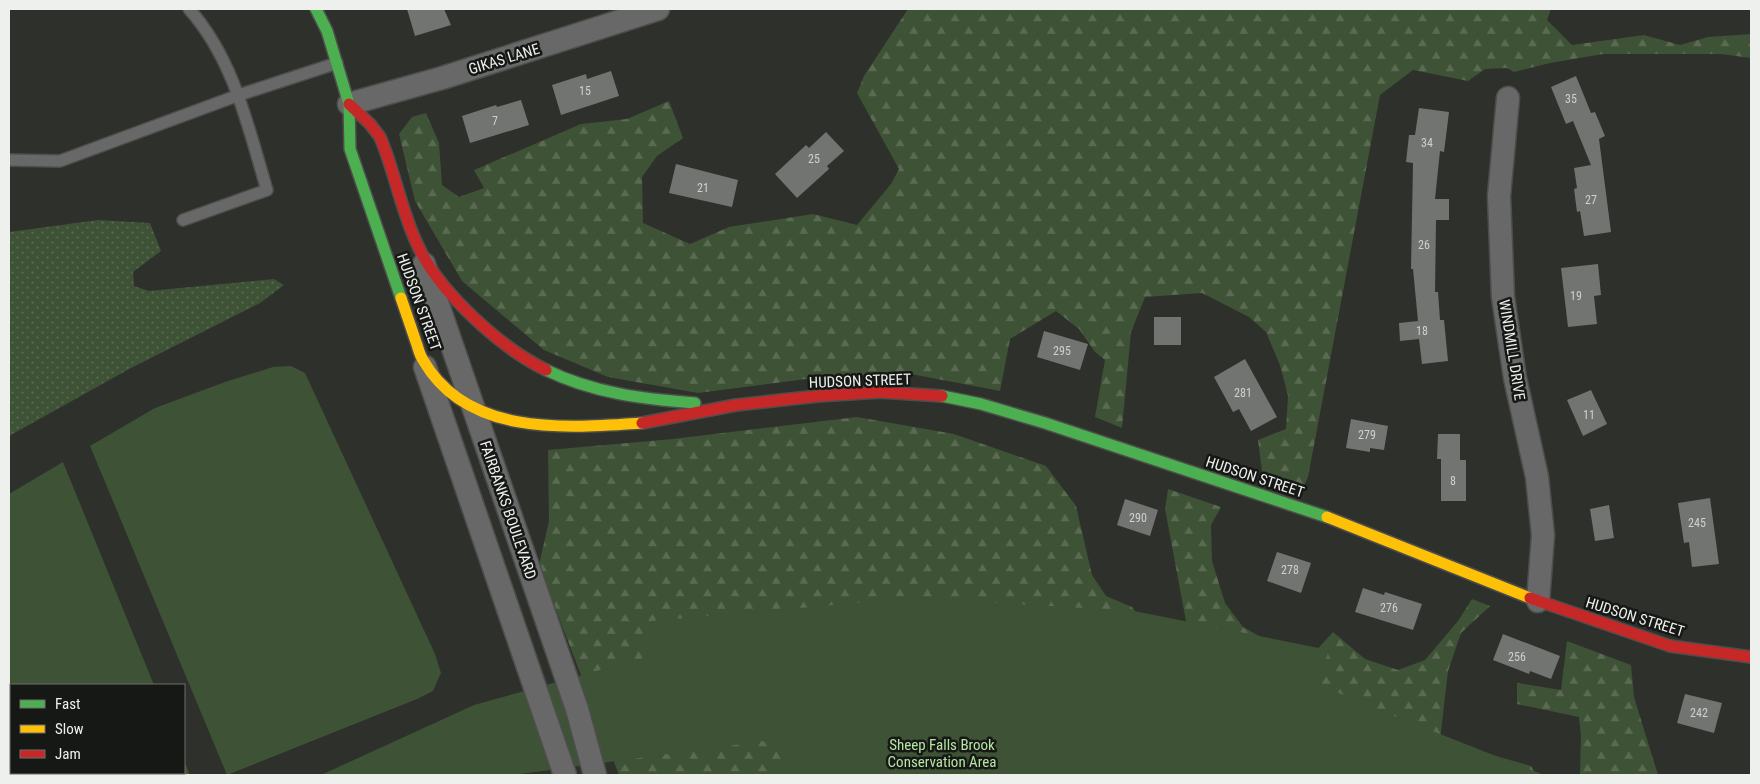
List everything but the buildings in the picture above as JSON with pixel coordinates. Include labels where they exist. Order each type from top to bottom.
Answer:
[{"type":"street","name":"HUDSON STREET","points":[[316,9],[327,31],[349,104],[350,148],[422,359],[437,379],[452,393],[472,406],[517,422],[564,427],[651,422],[736,405],[818,396],[880,392],[942,396],[981,404],[1046,423],[1316,513],[1538,601],[1670,646],[1751,657]]},
{"type":"street","name":"GIKAS LANE","points":[[349,104],[442,78],[658,9]]},
{"type":"street","name":"WINDMILL DRIVE","points":[[1508,98],[1499,196],[1503,297],[1515,378],[1537,477],[1543,535],[1538,601]]},
{"type":"street","name":"HUDSON STREET","points":[[349,104],[377,131],[418,246],[448,288],[478,323],[513,352],[534,366],[581,385],[620,396],[660,401],[736,405]]},
{"type":"street","name":"FAIRBANKS BOULEVARD","points":[[418,246],[577,709],[595,775]]},
{"type":"street","points":[[422,359],[565,775]]},
{"type":"lane","points":[[183,220],[267,190],[239,95],[216,46],[203,24],[189,9]]},
{"type":"lane","points":[[9,160],[60,161],[239,95],[337,63]]},
{"type":"green space","points":[[908,9],[1551,9],[1547,20],[1572,45],[1644,35],[1680,45],[1708,37],[1751,34],[1751,58],[1721,54],[1603,54],[1550,63],[1514,72],[1507,68],[1485,69],[1468,81],[1413,70],[1380,95],[1308,477],[1303,488],[1263,478],[1258,440],[1286,429],[1288,396],[1280,365],[1266,332],[1249,317],[1202,293],[1145,297],[1131,332],[1122,428],[1095,417],[1105,360],[1095,352],[1079,329],[1056,311],[1010,339],[1000,391],[911,374],[829,376],[698,393],[608,377],[544,350],[462,281],[415,201],[399,134],[412,117],[426,113],[439,143],[442,185],[459,197],[484,188],[474,170],[581,124],[627,119],[669,101],[683,138],[657,156],[642,177],[643,223],[690,244],[729,227],[813,214],[857,225],[891,184],[899,169],[857,93],[864,76]]},
{"type":"green space","points":[[98,220],[150,223],[161,251],[133,272],[134,286],[149,291],[274,279],[284,285],[260,303],[131,368],[9,436],[9,232]]},
{"type":"green space","points":[[291,366],[305,373],[435,654],[441,673],[433,691],[417,699],[227,775],[90,446],[155,408],[225,382],[273,367]]},
{"type":"green space","name":"Sheep Falls Brook Conservation Area","points":[[857,417],[954,434],[1046,466],[1076,506],[1092,575],[1106,596],[1132,607],[1160,643],[1188,632],[1165,509],[1168,489],[1221,507],[1211,525],[1212,561],[1225,603],[1243,627],[1286,651],[1313,654],[1333,632],[1365,659],[1398,670],[1425,660],[1458,621],[1472,599],[1490,606],[1461,633],[1448,671],[1440,740],[1531,766],[1536,775],[619,775],[539,565],[549,521],[548,450],[673,439]]},
{"type":"green space","points":[[63,462],[154,684],[10,684],[10,774],[185,774],[185,762],[190,775],[9,775],[9,494]]},
{"type":"green space","name":"Sheep Falls Brook Conservation Area","points":[[915,598],[1134,611],[1329,650],[1317,684],[1544,775],[783,775],[787,738],[513,775],[321,775],[474,705],[647,657],[651,621]]},
{"type":"green space","points":[[1567,641],[1631,665],[1634,697],[1658,775],[1580,775],[1581,736],[1579,717],[1517,704],[1517,683],[1561,690]]},
{"type":"traffic: fast","points":[[316,9],[327,31],[349,104],[350,149],[401,298]]},
{"type":"traffic: fast","points":[[546,370],[582,384],[619,394],[695,403]]},
{"type":"traffic: fast","points":[[942,396],[981,404],[1045,423],[1327,517]]},
{"type":"traffic: slow","points":[[401,298],[423,360],[442,385],[465,403],[492,415],[520,422],[551,426],[642,423]]},
{"type":"traffic: slow","points":[[1327,517],[1530,598]]},
{"type":"traffic: jam","points":[[349,104],[370,124],[380,137],[412,233],[428,264],[441,282],[456,300],[491,333],[510,348],[546,370]]},
{"type":"traffic: jam","points":[[642,423],[736,405],[818,396],[880,392],[942,396]]},
{"type":"traffic: jam","points":[[1530,598],[1670,646],[1751,657]]}]
